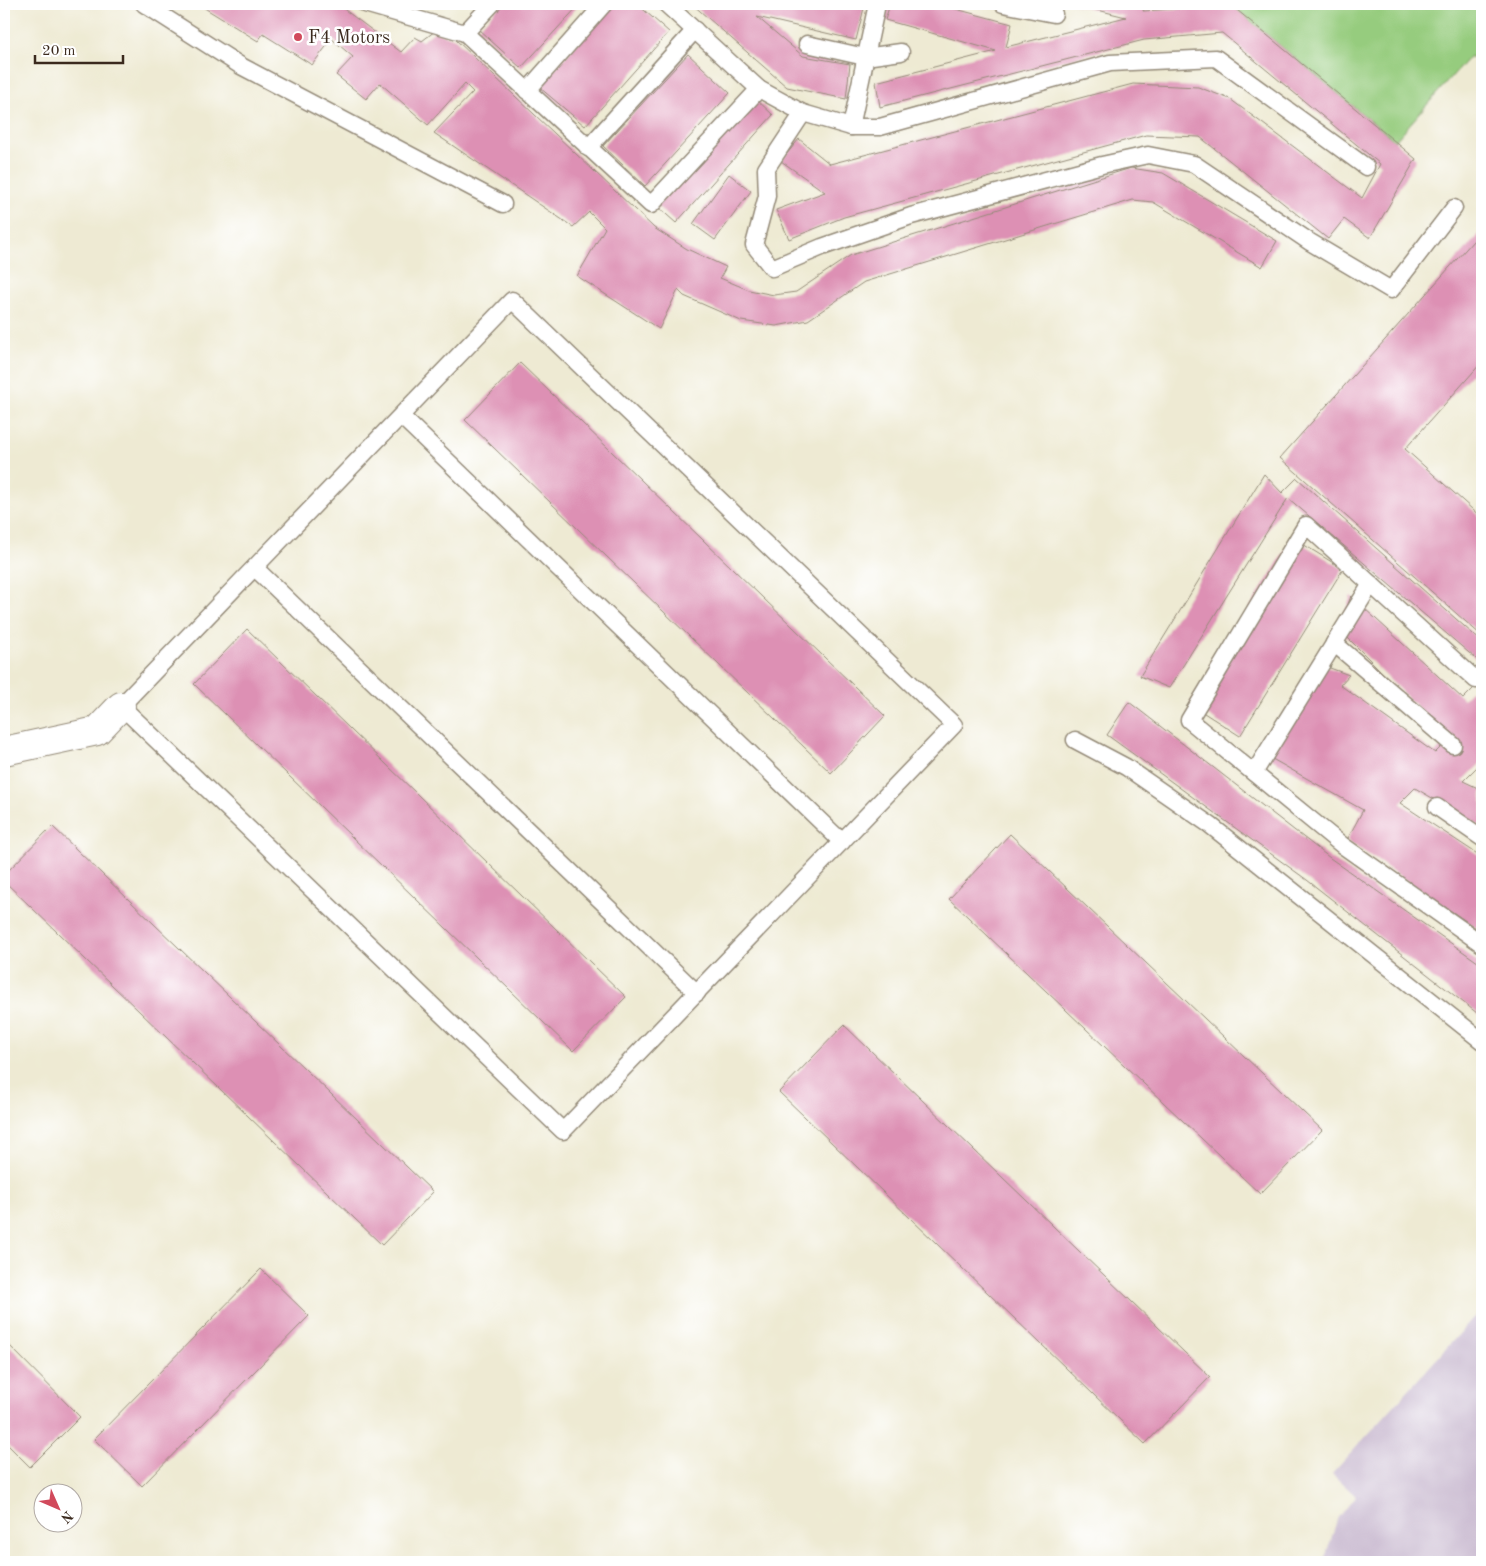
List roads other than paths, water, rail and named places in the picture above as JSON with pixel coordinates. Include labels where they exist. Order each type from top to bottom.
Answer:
[{"type":"street","points":[[4,751],[97,731],[121,706]]},
{"type":"lane","points":[[144,4],[241,66],[503,204]]},
{"type":"lane","points":[[365,4],[464,33],[651,206],[759,89]]},
{"type":"lane","points":[[464,33],[492,4]]},
{"type":"lane","points":[[527,91],[604,4]]},
{"type":"lane","points":[[666,4],[759,89],[803,113],[850,127],[880,127],[1110,63],[1216,58],[1366,167]]},
{"type":"lane","points":[[850,127],[877,4]]},
{"type":"lane","points":[[1003,4],[1054,14]]},
{"type":"lane","points":[[588,148],[695,30]]},
{"type":"lane","points":[[807,44],[865,57],[901,52]]},
{"type":"lane","points":[[803,113],[766,169],[767,196],[754,245],[772,268],[822,247],[911,216],[1102,164],[1148,155],[1194,164],[1310,242],[1391,290],[1454,208]]},
{"type":"lane","points":[[512,300],[954,725],[563,1132],[121,706],[401,416],[512,300]]},
{"type":"lane","points":[[401,416],[842,842]]},
{"type":"lane","points":[[1476,680],[1306,525],[1190,720],[1342,845],[1482,944]]},
{"type":"lane","points":[[255,568],[697,993]]},
{"type":"lane","points":[[1254,773],[1371,584]]},
{"type":"lane","points":[[1334,642],[1453,745]]},
{"type":"lane","points":[[1074,740],[1126,767],[1210,825],[1482,1041]]},
{"type":"lane","points":[[1437,807],[1482,838]]},
{"type":"place","name":"F4 Motors","points":[[298,37]]}]
